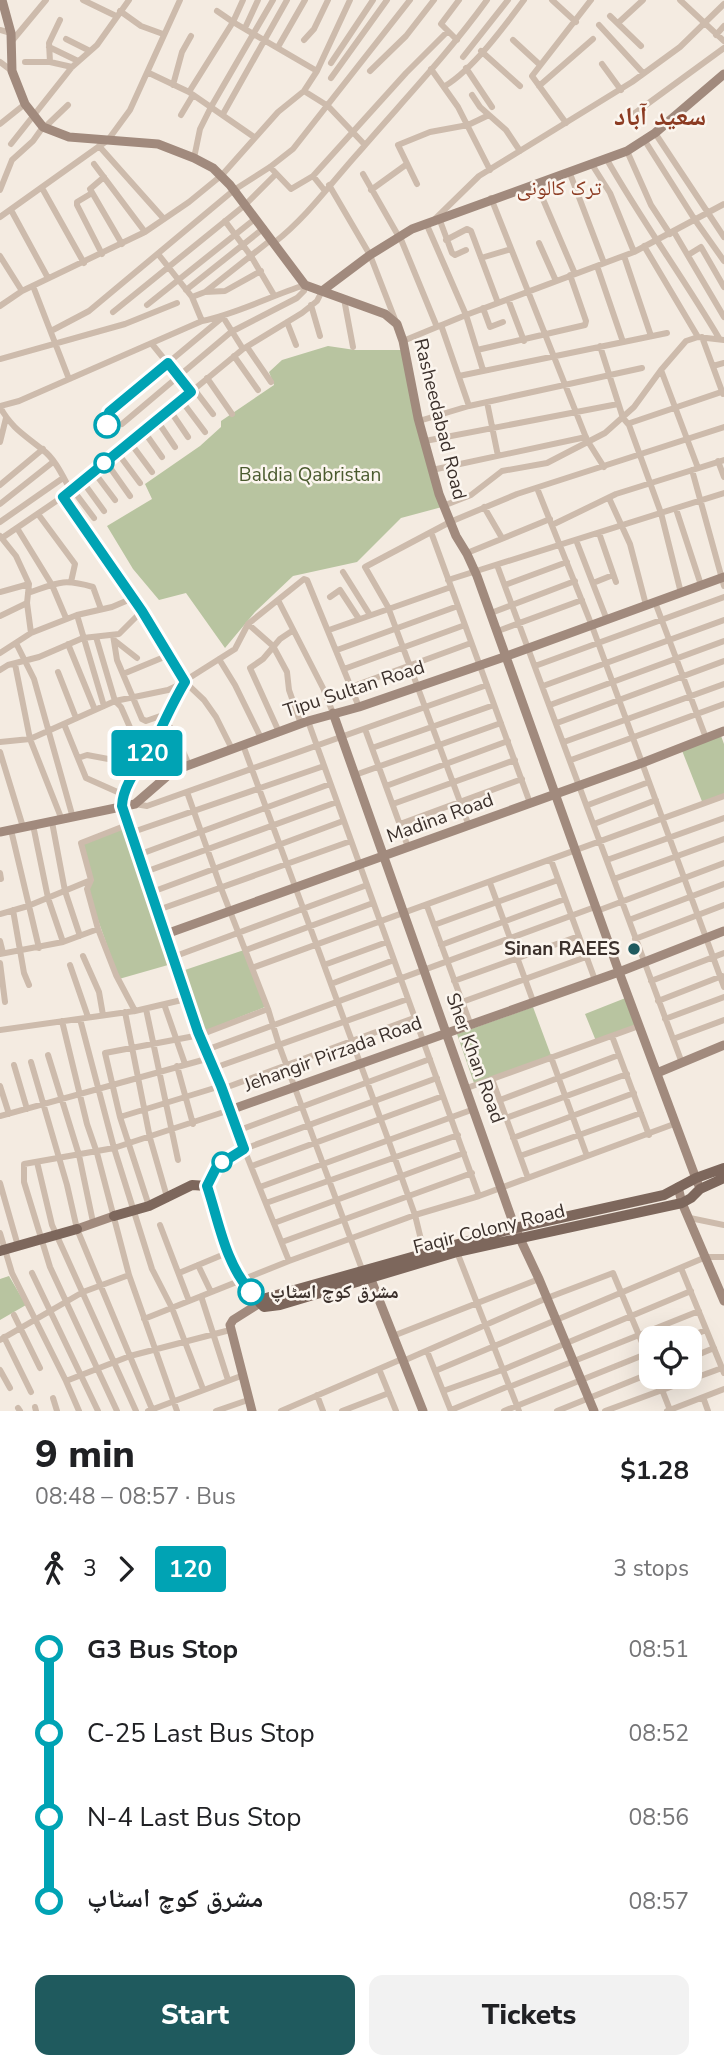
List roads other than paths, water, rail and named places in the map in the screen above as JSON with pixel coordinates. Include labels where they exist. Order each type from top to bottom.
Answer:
[{"type":"main road","points":[[2,0],[12,37],[12,71],[25,104],[43,128],[69,137],[158,144],[194,158],[222,175],[305,285]]},
{"type":"main road","points":[[322,291],[370,255],[433,220],[627,151],[645,141],[724,74]]},
{"type":"main road","name":"Rasheedabad Road","points":[[305,285],[385,314],[397,324],[419,421],[443,506],[476,572],[674,1124],[701,1189]]},
{"type":"main road","name":"Tipu Sultan Road","points":[[135,804],[173,771],[333,713],[359,707],[507,656],[701,585],[723,580]]},
{"type":"main road","name":"Sher Khan Road","points":[[333,713],[515,1228],[594,1411]]},
{"type":"main road","name":"Madina Road","points":[[166,934],[384,857],[724,731]]},
{"type":"main road","points":[[0,832],[135,804]]},
{"type":"main road","points":[[122,806],[187,999],[244,1149],[217,1166],[207,1186],[227,1253],[240,1279],[260,1303],[233,1320],[230,1330],[252,1411]]},
{"type":"main road","name":"Jehangir Pirzada Road","points":[[230,1110],[446,1031],[619,972],[724,931]]},
{"type":"main road","points":[[657,1073],[724,1045]]},
{"type":"main road","name":"Faqir Colony Road","points":[[367,1273],[424,1252],[515,1228],[664,1195],[696,1178],[724,1168]]},
{"type":"main road","name":"Faqir Colony Road","points":[[260,1303],[266,1298],[367,1273],[682,1203],[701,1189],[724,1178]]},
{"type":"main road","points":[[3,1250],[149,1206],[192,1185],[207,1186]]},
{"type":"main road","points":[[678,1187],[682,1203],[706,1257],[719,1276],[724,1299]]},
{"type":"main road","points":[[367,1273],[423,1411]]},
{"type":"street","points":[[0,30],[12,37],[46,0]]},
{"type":"street","points":[[83,0],[163,34]]},
{"type":"street","points":[[11,144],[72,67],[97,45],[129,0]]},
{"type":"street","points":[[0,218],[108,140],[130,110],[180,0]]},
{"type":"street","points":[[181,115],[243,0]]},
{"type":"street","points":[[244,27],[258,0]]},
{"type":"street","points":[[194,158],[200,129],[211,107],[273,0]]},
{"type":"street","points":[[223,114],[287,0]]},
{"type":"street","points":[[278,47],[305,0]]},
{"type":"street","points":[[304,40],[314,29],[328,0]]},
{"type":"street","points":[[0,306],[22,291],[145,232],[222,175],[278,112],[304,91],[317,71],[350,0]]},
{"type":"street","points":[[331,63],[373,0]]},
{"type":"street","points":[[331,78],[387,0]]},
{"type":"street","points":[[51,331],[89,311],[234,190],[293,149],[410,0]]},
{"type":"street","points":[[370,71],[406,36],[434,0]]},
{"type":"street","points":[[457,40],[441,26],[441,22],[459,0]]},
{"type":"street","points":[[205,292],[298,224],[457,40],[487,0]]},
{"type":"street","points":[[463,57],[508,0]]},
{"type":"street","points":[[444,86],[455,80],[524,0]]},
{"type":"street","points":[[552,0],[576,22]]},
{"type":"street","points":[[566,123],[532,76],[591,0]]},
{"type":"street","points":[[618,23],[643,0]]},
{"type":"street","points":[[683,1],[724,41]]},
{"type":"street","points":[[433,220],[479,176],[621,90],[680,47],[724,4]]},
{"type":"street","points":[[217,11],[317,71]]},
{"type":"street","points":[[610,16],[641,46]]},
{"type":"street","points":[[50,62],[49,47],[60,20]]},
{"type":"street","points":[[599,25],[643,73]]},
{"type":"street","points":[[716,35],[724,26]]},
{"type":"street","points":[[270,167],[291,190],[313,176],[447,32]]},
{"type":"street","points":[[173,85],[182,52],[191,36]]},
{"type":"street","points":[[66,39],[90,51]]},
{"type":"street","points":[[539,86],[593,39]]},
{"type":"street","points":[[513,40],[539,64]]},
{"type":"street","points":[[49,47],[78,61]]},
{"type":"street","points":[[635,113],[724,48]]},
{"type":"street","points":[[481,51],[520,86]]},
{"type":"street","points":[[25,62],[50,62],[72,67]]},
{"type":"street","points":[[602,64],[621,90]]},
{"type":"street","points":[[1,66],[12,71]]},
{"type":"street","points":[[466,68],[492,107]]},
{"type":"street","points":[[431,69],[468,125],[489,170]]},
{"type":"street","points":[[149,73],[191,94],[254,137]]},
{"type":"street","points":[[304,91],[328,106],[365,145]]},
{"type":"street","points":[[472,95],[506,130],[520,151]]},
{"type":"street","points":[[0,124],[25,104]]},
{"type":"street","points":[[0,190],[3,170],[68,105]]},
{"type":"street","points":[[417,184],[398,145],[430,132],[468,125],[489,115]]},
{"type":"street","points":[[655,133],[724,237]]},
{"type":"street","points":[[645,141],[724,261]]},
{"type":"street","points":[[99,145],[164,219]]},
{"type":"street","points":[[627,151],[651,205],[688,255],[724,317]]},
{"type":"street","points":[[606,158],[630,201],[722,339]]},
{"type":"street","points":[[591,163],[610,193],[634,251]]},
{"type":"street","points":[[94,164],[145,232]]},
{"type":"street","points":[[371,190],[407,164]]},
{"type":"street","points":[[569,171],[601,264],[622,342]]},
{"type":"street","points":[[113,312],[245,205],[276,174]]},
{"type":"street","points":[[363,174],[399,237],[439,326],[469,406]]},
{"type":"street","points":[[313,176],[327,188],[370,255],[397,324]]},
{"type":"street","points":[[104,177],[90,186],[122,244]]},
{"type":"street","points":[[477,350],[524,341],[586,324],[573,275],[536,183]]},
{"type":"street","points":[[41,188],[84,263]]},
{"type":"street","points":[[92,193],[77,202],[77,205],[102,254]]},
{"type":"street","points":[[491,198],[575,412],[587,440],[604,467]]},
{"type":"street","points":[[403,341],[527,291],[624,256],[721,205],[724,214]]},
{"type":"street","points":[[11,210],[48,278]]},
{"type":"street","points":[[147,305],[256,218]]},
{"type":"street","points":[[433,220],[453,254],[466,250]]},
{"type":"street","points":[[433,220],[483,370]]},
{"type":"street","points":[[225,221],[261,271],[274,295]]},
{"type":"street","points":[[186,290],[264,228]]},
{"type":"street","points":[[446,240],[470,230],[498,303]]},
{"type":"street","points":[[539,243],[556,281]]},
{"type":"street","points":[[629,425],[724,393],[700,337],[644,246]]},
{"type":"street","points":[[688,255],[701,247],[724,287]]},
{"type":"street","points":[[481,258],[511,248]]},
{"type":"street","points":[[158,254],[192,297],[202,321]]},
{"type":"street","points":[[0,256],[22,291]]},
{"type":"street","points":[[624,256],[651,336]]},
{"type":"street","points":[[192,297],[205,292],[225,290],[261,271]]},
{"type":"street","points":[[94,518],[43,449],[34,445],[6,418],[0,406],[19,401],[202,321],[223,317],[305,285],[304,291],[297,298],[231,332],[122,424]]},
{"type":"street","points":[[33,286],[69,379]]},
{"type":"street","points":[[31,633],[27,603],[29,584],[16,556],[1,537],[72,491],[234,356],[311,305],[322,291]]},
{"type":"street","points":[[344,299],[353,347]]},
{"type":"street","points":[[508,299],[524,341]]},
{"type":"street","points":[[0,359],[125,324],[177,303]]},
{"type":"street","points":[[311,305],[320,337]]},
{"type":"street","points":[[483,308],[490,327],[503,322]]},
{"type":"street","points":[[223,317],[231,332],[271,382]]},
{"type":"street","points":[[107,425],[109,412],[223,317]]},
{"type":"street","points":[[287,322],[296,345]]},
{"type":"street","points":[[459,376],[667,333]]},
{"type":"street","points":[[443,506],[471,495],[502,471],[547,463],[587,440],[623,418],[686,341],[700,337],[722,339]]},
{"type":"street","points":[[152,344],[178,377],[214,414]]},
{"type":"street","points":[[600,346],[623,418],[629,425],[661,513],[681,593]]},
{"type":"street","points":[[234,356],[258,390]]},
{"type":"street","points":[[713,366],[724,363]]},
{"type":"street","points":[[419,421],[469,406],[642,368]]},
{"type":"street","points":[[661,370],[687,440],[723,580]]},
{"type":"street","points":[[207,378],[232,414]]},
{"type":"street","points":[[181,400],[205,432]]},
{"type":"street","points":[[487,402],[498,456]]},
{"type":"street","points":[[425,441],[618,404]]},
{"type":"street","points":[[169,410],[188,438]]},
{"type":"street","points":[[0,442],[6,418]]},
{"type":"street","points":[[156,419],[175,446]]},
{"type":"street","points":[[469,826],[396,628],[365,567],[484,507],[724,427]]},
{"type":"street","points":[[143,430],[162,457]]},
{"type":"street","points":[[432,470],[542,446],[587,440]]},
{"type":"street","points":[[129,441],[152,472]]},
{"type":"street","points":[[542,446],[547,463]]},
{"type":"street","points":[[0,485],[43,449]]},
{"type":"street","points":[[117,452],[141,483]]},
{"type":"street","points":[[467,552],[608,498],[721,460],[724,477]]},
{"type":"street","points":[[0,504],[53,462]]},
{"type":"street","points":[[106,462],[130,496]]},
{"type":"street","points":[[94,472],[115,500]]},
{"type":"street","points":[[0,522],[63,478]]},
{"type":"street","points":[[83,482],[104,511]]},
{"type":"street","points":[[537,488],[599,643],[724,987]]},
{"type":"street","points":[[329,630],[388,609],[476,572],[724,493]]},
{"type":"street","points":[[63,497],[142,611],[185,682],[204,699],[232,749]]},
{"type":"street","points":[[608,498],[630,544],[651,603],[662,620],[706,738]]},
{"type":"street","points":[[484,507],[502,538]]},
{"type":"street","points":[[676,509],[701,585]]},
{"type":"street","points":[[38,513],[75,564],[71,582]]},
{"type":"street","points":[[17,528],[52,585],[66,618]]},
{"type":"street","points":[[431,532],[530,803]]},
{"type":"street","points":[[593,583],[615,579],[599,533]]},
{"type":"street","points":[[576,541],[607,620]]},
{"type":"street","points":[[505,585],[567,562]]},
{"type":"street","points":[[497,565],[682,1063]]},
{"type":"street","points":[[343,572],[370,615]]},
{"type":"street","points":[[0,742],[30,739],[115,701],[168,690],[185,682],[235,649],[248,624],[306,579],[359,707]]},
{"type":"street","points":[[28,593],[64,581],[71,582],[93,587],[101,609]]},
{"type":"street","points":[[491,613],[575,581]]},
{"type":"street","points":[[0,592],[29,584]]},
{"type":"street","points":[[330,597],[340,590],[359,620]]},
{"type":"street","points":[[535,666],[724,597]]},
{"type":"street","points":[[0,653],[31,633],[66,618],[133,598]]},
{"type":"street","points":[[278,600],[333,713]]},
{"type":"street","points":[[498,631],[582,600]]},
{"type":"street","points":[[0,615],[27,603]]},
{"type":"street","points":[[337,650],[458,606]]},
{"type":"street","points":[[0,670],[83,638],[113,637],[142,611]]},
{"type":"street","points":[[77,615],[104,706]]},
{"type":"street","points":[[543,686],[724,620]]},
{"type":"street","points":[[248,624],[273,646],[288,672],[289,690],[317,746],[479,1196]]},
{"type":"street","points":[[344,668],[465,625]]},
{"type":"street","points":[[279,732],[250,668],[292,631]]},
{"type":"street","points":[[96,637],[115,701],[121,707],[132,732],[122,762]]},
{"type":"street","points":[[113,637],[137,658]]},
{"type":"street","points":[[113,637],[122,674],[144,721],[165,717]]},
{"type":"street","points":[[550,705],[724,641]]},
{"type":"street","points":[[16,643],[34,679],[73,818]]},
{"type":"street","points":[[351,687],[471,643]]},
{"type":"street","points":[[68,644],[95,710]]},
{"type":"street","points":[[122,674],[169,655]]},
{"type":"street","points":[[219,659],[236,685],[261,738]]},
{"type":"street","points":[[557,723],[724,661]]},
{"type":"street","points":[[15,664],[30,739],[62,820]]},
{"type":"street","points":[[58,672],[76,718]]},
{"type":"street","points":[[122,806],[122,794],[156,738],[185,682]]},
{"type":"street","points":[[564,743],[724,684]]},
{"type":"street","points":[[135,804],[148,806],[487,685]]},
{"type":"street","points":[[571,760],[724,704]]},
{"type":"street","points":[[372,748],[494,705]]},
{"type":"street","points":[[165,717],[189,765]]},
{"type":"street","points":[[355,775],[501,723]]},
{"type":"street","points":[[64,724],[86,778],[122,794]]},
{"type":"street","points":[[365,729],[408,847]]},
{"type":"street","points":[[156,738],[157,758],[164,778]]},
{"type":"street","points":[[386,786],[508,741]]},
{"type":"street","points":[[243,745],[312,925],[324,965],[395,1157],[415,1215],[424,1252]]},
{"type":"street","points":[[0,752],[28,826],[63,942]]},
{"type":"street","points":[[78,758],[87,755],[140,765]]},
{"type":"street","points":[[393,804],[515,760]]},
{"type":"street","points":[[135,1011],[116,975],[98,929],[87,889],[91,880],[81,844],[194,811],[324,766]]},
{"type":"street","points":[[400,824],[522,779]]},
{"type":"street","points":[[588,805],[649,782]]},
{"type":"street","points":[[138,855],[330,784]]},
{"type":"street","points":[[187,792],[336,1200],[367,1273]]},
{"type":"street","points":[[252,968],[724,796]]},
{"type":"street","points":[[594,824],[656,800]]},
{"type":"street","points":[[145,872],[337,802]]},
{"type":"street","points":[[607,860],[724,818]]},
{"type":"street","points":[[152,892],[343,821]]},
{"type":"street","points":[[52,822],[65,891],[80,936]]},
{"type":"street","points":[[11,830],[39,948]]},
{"type":"street","points":[[614,879],[724,839]]},
{"type":"street","points":[[158,910],[351,841]]},
{"type":"street","points":[[551,860],[595,980]]},
{"type":"street","points":[[0,1116],[181,1065],[274,1025],[724,863]]},
{"type":"street","points":[[0,914],[28,906],[91,880]]},
{"type":"street","points":[[434,925],[558,880]]},
{"type":"street","points":[[490,883],[533,1001]]},
{"type":"street","points":[[629,920],[724,884]]},
{"type":"street","points":[[173,957],[367,885]]},
{"type":"street","points":[[441,945],[565,899]]},
{"type":"street","points":[[246,950],[373,903]]},
{"type":"street","points":[[635,939],[724,905]]},
{"type":"street","points":[[427,906],[470,1023]]},
{"type":"street","points":[[13,910],[29,985]]},
{"type":"street","points":[[0,941],[1,954],[63,942],[98,929]]},
{"type":"street","points":[[454,981],[579,936]]},
{"type":"street","points":[[324,965],[387,942]]},
{"type":"street","points":[[651,981],[724,953]]},
{"type":"street","points":[[83,956],[99,992],[103,1015]]},
{"type":"street","points":[[462,1002],[586,957]]},
{"type":"street","points":[[331,984],[394,960]]},
{"type":"street","points":[[0,963],[5,1002]]},
{"type":"street","points":[[70,965],[89,1017]]},
{"type":"street","points":[[659,1001],[722,976]]},
{"type":"street","points":[[666,1019],[724,997]]},
{"type":"street","points":[[0,1030],[135,1011],[187,999]]},
{"type":"street","points":[[214,1068],[408,999]]},
{"type":"street","points":[[164,1004],[175,1039],[192,1124]]},
{"type":"street","points":[[146,1009],[178,1160]]},
{"type":"street","points":[[149,1206],[120,1117],[105,1053],[200,1035],[268,1009]]},
{"type":"street","points":[[125,1012],[150,1138],[167,1197]]},
{"type":"street","points":[[120,1117],[222,1088],[414,1017]]},
{"type":"street","points":[[80,1019],[97,1089],[152,1269],[172,1308],[203,1390]]},
{"type":"street","points":[[673,1039],[724,1020]]},
{"type":"street","points":[[62,1021],[129,1275],[177,1411]]},
{"type":"street","points":[[467,1088],[639,1026]]},
{"type":"street","points":[[612,1035],[649,1135]]},
{"type":"street","points":[[48,1055],[79,1156],[93,1222]]},
{"type":"street","points":[[500,1100],[619,1055]]},
{"type":"street","points":[[551,1057],[587,1156]]},
{"type":"street","points":[[237,1131],[430,1059]]},
{"type":"street","points":[[31,1062],[77,1228],[150,1410],[241,1376]]},
{"type":"street","points":[[14,1065],[27,1109]]},
{"type":"street","points":[[506,1118],[626,1074]]},
{"type":"street","points":[[289,1261],[244,1149],[437,1078]]},
{"type":"street","points":[[492,1079],[528,1178]]},
{"type":"street","points":[[0,1086],[9,1114]]},
{"type":"street","points":[[513,1138],[634,1093]]},
{"type":"street","points":[[252,1166],[443,1096]]},
{"type":"street","points":[[117,1411],[50,1267],[24,1182],[23,1167],[26,1163],[97,1153],[130,1144],[230,1110]]},
{"type":"street","points":[[260,1187],[451,1116],[474,1110]]},
{"type":"street","points":[[520,1156],[641,1113]]},
{"type":"street","points":[[144,1319],[240,1279],[415,1215],[502,1188],[674,1124]]},
{"type":"street","points":[[266,1203],[458,1135]]},
{"type":"street","points":[[274,1223],[464,1153]]},
{"type":"street","points":[[37,1162],[52,1225],[135,1411]]},
{"type":"street","points":[[282,1242],[472,1173]]},
{"type":"street","points":[[0,1183],[18,1245]]},
{"type":"street","points":[[690,1218],[724,1225]]},
{"type":"street","points":[[160,1225],[189,1301]]},
{"type":"street","points":[[0,1233],[12,1273],[79,1411]]},
{"type":"street","points":[[457,1252],[518,1408]]},
{"type":"street","points":[[179,1273],[227,1253]]},
{"type":"street","points":[[435,1371],[706,1257],[724,1257]]},
{"type":"street","points":[[198,1265],[211,1292]]},
{"type":"street","points":[[605,1411],[723,1370],[681,1268]]},
{"type":"street","points":[[32,1273],[98,1411]]},
{"type":"street","points":[[281,1411],[547,1298],[613,1273],[639,1335],[451,1411],[426,1351]]},
{"type":"street","points":[[31,1392],[2,1339],[83,1292],[129,1275]]},
{"type":"street","points":[[393,1336],[539,1279]]},
{"type":"street","points":[[443,1391],[502,1370],[691,1291]]},
{"type":"street","points":[[201,1296],[228,1380]]},
{"type":"street","points":[[662,1326],[699,1311]]},
{"type":"street","points":[[14,1315],[40,1368]]},
{"type":"street","points":[[702,1331],[706,1329]]},
{"type":"street","points":[[66,1381],[130,1356],[230,1330]]},
{"type":"street","points":[[702,1352],[714,1348]]},
{"type":"street","points":[[504,1411],[518,1408],[639,1357]]},
{"type":"street","points":[[379,1369],[396,1411]]},
{"type":"street","points":[[0,1370],[10,1388]]},
{"type":"street","points":[[557,1411],[639,1378]]},
{"type":"street","points":[[662,1390],[669,1410],[724,1389]]},
{"type":"street","points":[[342,1411],[389,1393]]},
{"type":"street","points":[[317,1395],[323,1411]]},
{"type":"street","points":[[702,1397],[708,1411]]},
{"type":"street","points":[[53,1398],[57,1411]]},
{"type":"street","points":[[216,1411],[248,1400]]},
{"type":"place","name":"Sinan RAEES","points":[[634,949]]},
{"type":"place","name":"مشرق کوچ اسٹاپ","points":[[251,1292]]},
{"type":"district","name":"سعید آباد","points":[[660,116]]},
{"type":"district","name":"ترک کالونی","points":[[559,188]]},
{"type":"park label","name":"Baldia Qabristan","points":[[310,475]]}]
